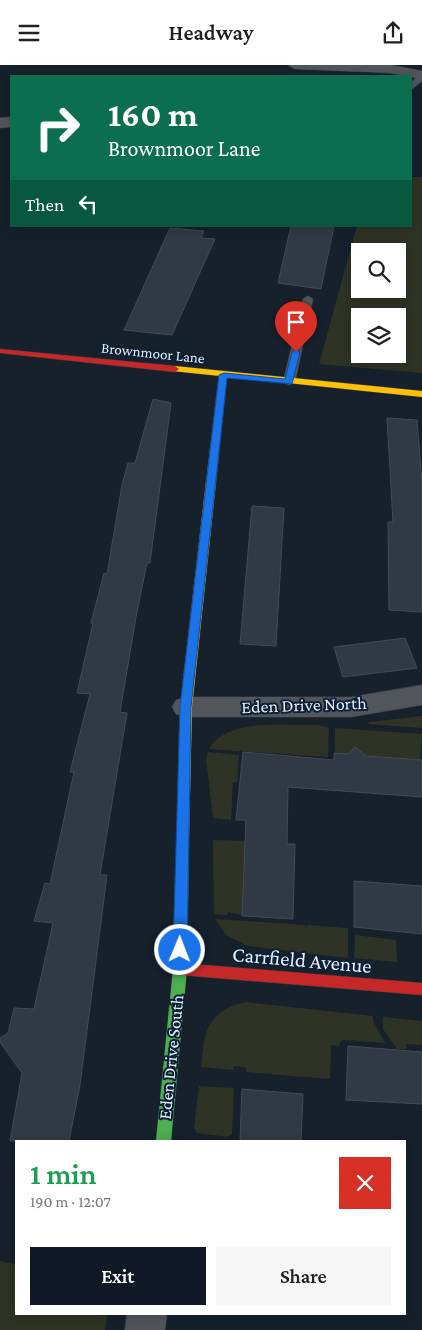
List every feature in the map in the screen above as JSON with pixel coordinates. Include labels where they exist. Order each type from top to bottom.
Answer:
[{"type":"street","points":[[295,65],[390,70],[422,76]]},
{"type":"street","name":"Brownmoor Lane","points":[[0,351],[289,382],[422,394]]},
{"type":"street","name":"Eden Drive South","points":[[163,1140],[180,969],[186,707],[224,375]]},
{"type":"street","name":"Eden Drive North","points":[[186,707],[351,707],[422,695]]},
{"type":"street","name":"Carrfield Avenue","points":[[180,969],[422,989]]},
{"type":"street","points":[[145,1330],[146,1315]]},
{"type":"lane","points":[[412,87],[422,76]]},
{"type":"lane","points":[[289,382],[308,299]]},
{"type":"green space","points":[[412,177],[422,177],[422,373],[319,364],[351,248],[351,298],[406,298],[406,243],[352,243],[357,227],[412,227]]},
{"type":"green space","points":[[422,716],[422,728],[368,724],[369,722]]},
{"type":"green space","points":[[258,725],[318,725],[329,728],[328,757],[209,749],[218,739],[229,732],[243,728]]},
{"type":"green space","points":[[335,728],[422,734],[420,760],[349,754],[335,756]]},
{"type":"green space","points":[[208,752],[239,755],[237,782],[233,782],[231,820],[213,818],[206,759]]},
{"type":"green space","points":[[213,840],[245,841],[242,915],[228,912],[227,915],[214,914]]},
{"type":"green space","points":[[215,919],[305,925],[305,927],[308,925],[348,928],[348,958],[248,946],[226,935]]},
{"type":"green space","points":[[355,935],[396,940],[397,962],[354,958]]},
{"type":"green space","points":[[246,1002],[373,1016],[373,1021],[385,1043],[344,1040],[340,1042],[339,1046],[331,1045],[330,1079],[246,1072],[246,1068],[234,1066],[233,1070],[201,1067],[206,1033],[210,1024],[223,1011]]},
{"type":"green space","points":[[383,1017],[422,1021],[422,1045],[406,1044],[406,1049],[397,1049],[383,1029]]},
{"type":"green space","points":[[199,1086],[234,1088],[232,1134],[228,1137],[197,1133],[194,1128]]},
{"type":"green space","points":[[0,1261],[15,1264],[15,1315],[107,1315],[105,1330],[0,1330]]},
{"type":"building","points":[[291,227],[334,227],[321,289],[278,283]]},
{"type":"building","points":[[170,228],[204,231],[201,238],[215,239],[172,335],[124,330]]},
{"type":"building","points":[[153,399],[171,403],[150,563],[147,563],[136,617],[120,712],[127,713],[100,875],[107,875],[80,1085],[69,1140],[10,1141],[22,1073],[0,1042],[0,1038],[8,1033],[14,1008],[34,1009],[53,923],[34,921],[45,883],[50,884],[74,772],[70,772],[90,694],[77,693],[93,623],[91,623],[104,573],[107,574],[122,485],[128,463],[135,463]]},
{"type":"building","points":[[387,418],[417,420],[422,483],[422,612],[389,610],[388,522],[393,522]]},
{"type":"building","points":[[252,506],[284,508],[276,646],[240,644]]},
{"type":"building","points":[[405,638],[417,668],[343,677],[334,647]]},
{"type":"building","points":[[355,747],[366,756],[422,760],[422,797],[288,787],[287,844],[295,844],[293,919],[242,916],[246,820],[236,820],[243,752],[334,760],[334,753],[349,754]]},
{"type":"building","points":[[354,881],[422,886],[422,934],[354,927]]},
{"type":"building","points":[[348,1046],[422,1052],[422,1104],[346,1100]]},
{"type":"building","points":[[242,1089],[303,1094],[301,1140],[240,1140]]},
{"type":"traffic: fast","points":[[211,482],[223,375]]},
{"type":"traffic: fast","points":[[163,1140],[180,969],[183,837]]},
{"type":"traffic: slow","points":[[175,369],[422,394]]},
{"type":"traffic: slow","points":[[183,837],[186,707],[211,482]]},
{"type":"traffic: jam","points":[[0,351],[175,369]]},
{"type":"traffic: jam","points":[[180,969],[422,989]]},
{"type":"route","points":[[180,950],[186,707],[224,375],[289,382],[296,352]]}]
